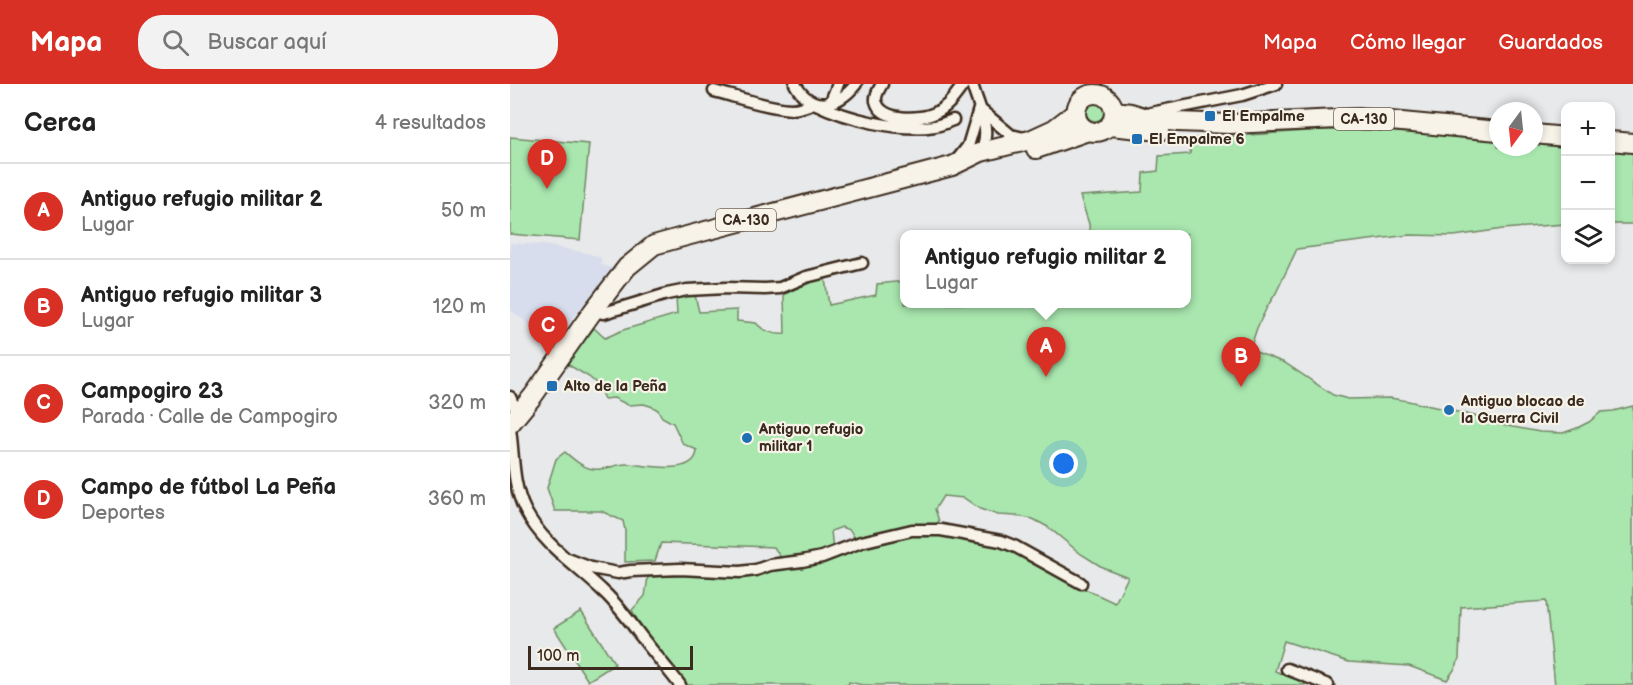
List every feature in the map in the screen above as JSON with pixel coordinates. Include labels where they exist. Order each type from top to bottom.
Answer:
[{"type":"main road","name":"CA-130","points":[[958,166],[981,152],[1030,140],[1054,129],[1076,113],[1078,103],[1092,90],[1108,98],[1121,119],[1162,131],[1186,131],[1230,124],[1359,118],[1489,130]]},
{"type":"main road","points":[[1076,113],[1077,120],[1088,131]]},
{"type":"main road","name":"CA-130","points":[[512,416],[533,396],[627,267],[654,245],[958,166],[984,163],[1039,148],[1088,131],[1103,130],[1121,119],[1168,115],[1230,124]]},
{"type":"main road","points":[[1543,135],[1561,137]]},
{"type":"main road","points":[[1615,141],[1633,143]]},
{"type":"street","points":[[795,84],[801,95],[832,112],[901,128],[936,126],[953,120]]},
{"type":"street","points":[[831,101],[838,84]]},
{"type":"street","points":[[714,91],[790,109],[804,108],[814,103],[826,103],[842,98],[856,84]]},
{"type":"street","points":[[882,84],[877,93],[878,106],[886,112],[911,119],[936,113],[951,102],[964,84]]},
{"type":"street","points":[[972,84],[979,109],[985,119],[986,131],[981,152]]},
{"type":"street","points":[[1168,115],[1276,84]]},
{"type":"street","points":[[979,109],[1016,137],[1025,138],[1054,129]]},
{"type":"street","points":[[958,166],[968,146],[979,109]]},
{"type":"street","points":[[593,311],[604,313],[667,294],[687,291],[780,288],[806,277],[862,263]]},
{"type":"street","points":[[512,416],[513,467],[525,509],[541,534],[624,613],[680,685]]},
{"type":"street","points":[[565,558],[591,568],[618,573],[680,569],[740,572],[822,557],[861,542],[912,530],[941,530],[1001,541],[1081,583]]},
{"type":"street","points":[[1287,669],[1328,685]]},
{"type":"shaded area","points":[[510,243],[544,245],[587,253],[601,258],[602,265],[612,268],[554,343],[510,310]]},
{"type":"green space","points":[[1095,103],[1103,108],[1104,112],[1099,120],[1095,121],[1087,116],[1086,112],[1091,104]]},
{"type":"green space","points":[[1321,130],[1370,130],[1489,138],[1489,156],[1543,156],[1543,143],[1561,145],[1561,224],[1454,236],[1409,235],[1297,249],[1267,307],[1252,343],[1256,352],[1285,363],[1333,395],[1348,399],[1390,398],[1408,401],[1484,418],[1497,424],[1540,432],[1563,433],[1589,422],[1601,412],[1633,406],[1633,685],[1555,685],[1546,601],[1461,607],[1459,659],[1447,680],[1409,666],[1349,662],[1284,641],[1275,671],[1305,682],[1305,685],[863,685],[849,682],[848,685],[687,685],[647,637],[632,610],[645,596],[648,577],[757,575],[860,545],[904,535],[935,533],[1007,547],[1053,574],[1115,603],[1128,577],[1102,567],[1081,554],[1048,527],[1033,519],[998,515],[980,509],[964,498],[943,496],[935,509],[939,521],[934,526],[914,524],[854,537],[850,530],[842,527],[831,531],[833,550],[781,558],[774,547],[661,543],[655,561],[625,562],[623,521],[601,511],[555,511],[547,488],[556,459],[565,452],[581,465],[589,468],[597,469],[626,464],[667,468],[688,464],[694,459],[697,450],[683,444],[673,423],[662,417],[658,410],[644,404],[628,405],[614,398],[604,399],[598,385],[567,364],[594,328],[605,338],[623,330],[677,314],[676,297],[695,295],[699,312],[737,310],[737,321],[756,323],[769,332],[785,334],[784,295],[805,283],[825,279],[829,305],[876,295],[877,284],[900,282],[900,308],[1191,308],[1191,230],[1090,230],[1080,196],[1142,192],[1143,173],[1158,171],[1159,156],[1190,154],[1191,139]]},
{"type":"green space","points":[[510,137],[589,144],[580,240],[510,234]]},
{"type":"green space","points":[[1615,151],[1633,153],[1633,224],[1615,224]]},
{"type":"green space","points":[[581,611],[615,664],[588,681],[554,628]]},
{"type":"place","name":"El Empalme","points":[[1210,116]]},
{"type":"place","name":"El Empalme 6","points":[[1137,139]]},
{"type":"place","name":"Campo de fútbol La Peña","points":[[547,189]]},
{"type":"place","name":"Campogiro 23","points":[[548,356]]},
{"type":"place","name":"Antiguo refugio militar 2","points":[[1046,377]]},
{"type":"place","name":"Alto de la Peña","points":[[552,386]]},
{"type":"place","name":"Antiguo refugio militar 3","points":[[1241,387]]},
{"type":"place","name":"Antiguo blocao de la Guerra Civil","points":[[1449,410]]},
{"type":"place","name":"Antiguo refugio militar 1","points":[[747,438]]}]
